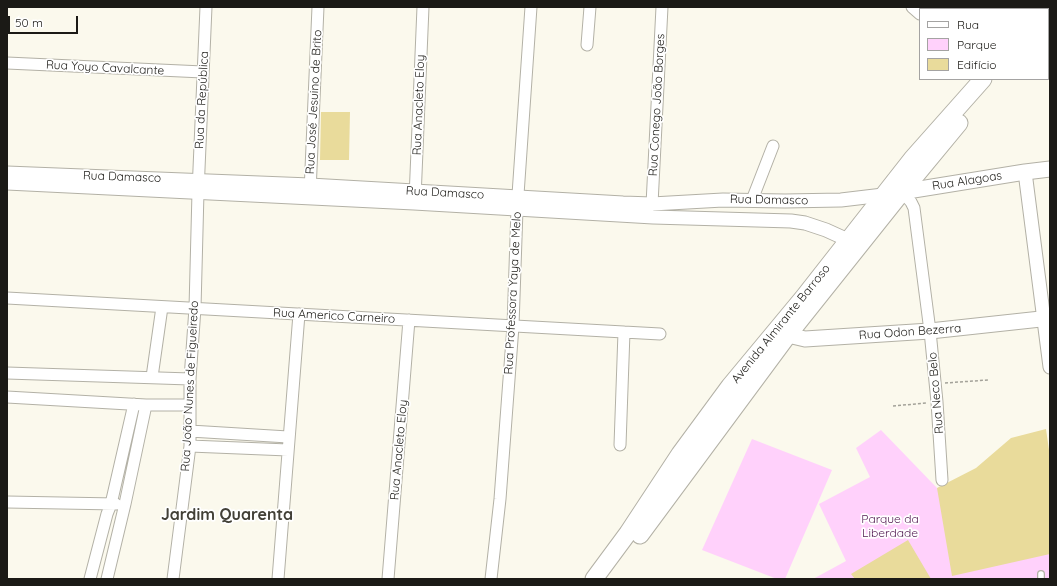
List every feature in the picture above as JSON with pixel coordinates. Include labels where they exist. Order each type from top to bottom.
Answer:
[{"type":"main road","name":"Avenida Almirante Barroso","points":[[594,579],[628,533],[680,454],[730,386],[803,298],[912,159],[982,80]]},
{"type":"main road","name":"Avenida Almirante Barroso","points":[[608,579],[788,335],[902,192],[995,80]]},
{"type":"main road","name":"Rua Alagoas","points":[[883,195],[1050,169]]},
{"type":"main road","points":[[786,318],[788,335]]},
{"type":"main road","name":"Rua Odon Bezerra","points":[[788,335],[805,339],[930,331],[1047,318]]},
{"type":"street","name":"Rua da República","points":[[198,186],[206,7]]},
{"type":"street","name":"Rua José Jesuino de Brito","points":[[310,191],[318,7]]},
{"type":"street","name":"Rua Anacleto Eloy","points":[[415,197],[423,7]]},
{"type":"street","name":"Rua Professora Yaya de Melo","points":[[491,579],[500,499],[513,326],[518,203],[530,7]]},
{"type":"street","points":[[587,46],[590,7]]},
{"type":"street","name":"Rua Conego João Borges","points":[[652,204],[662,7]]},
{"type":"street","name":"Rua Yoyo Cavalcante","points":[[7,63],[204,72]]},
{"type":"street","points":[[752,200],[773,146]]},
{"type":"street","points":[[1025,172],[1047,318],[1050,367]]},
{"type":"street","name":"Rua Damasco","points":[[7,173],[198,186],[518,203],[653,217],[791,221],[805,223],[826,230],[848,240]]},
{"type":"street","name":"Rua Damasco","points":[[7,183],[198,186]]},
{"type":"street","name":"Rua João Nunes de Figueiredo","points":[[173,579],[190,446],[190,378],[195,308],[198,186]]},
{"type":"street","name":"Rua Neco Belo","points":[[902,192],[914,208],[930,331],[937,402],[942,480]]},
{"type":"street","name":"Rua Damasco","points":[[518,203],[652,204],[723,200],[842,200],[883,195]]},
{"type":"street","name":"Rua Americo Carneiro","points":[[7,298],[660,334]]},
{"type":"street","points":[[152,378],[162,307]]},
{"type":"street","points":[[278,579],[288,437],[299,314]]},
{"type":"street","name":"Rua Anacleto Eloy","points":[[388,579],[409,320]]},
{"type":"street","points":[[620,445],[624,332]]},
{"type":"street","points":[[7,373],[190,378]]},
{"type":"street","points":[[7,398],[146,405],[190,405]]},
{"type":"street","points":[[90,579],[111,504],[134,404]]},
{"type":"street","points":[[108,579],[146,405]]},
{"type":"street","points":[[190,431],[288,437]]},
{"type":"street","points":[[190,446],[288,450]]},
{"type":"street","points":[[7,502],[125,504]]},
{"type":"path","points":[[935,384],[988,380]]},
{"type":"path","points":[[893,406],[937,402]]},
{"type":"green space","name":"Parque da Liberdade","points":[[881,430],[937,488],[1050,554],[1050,579],[813,579],[846,561],[819,504],[870,477],[856,448]]},
{"type":"green space","points":[[752,439],[832,470],[785,579],[777,579],[702,550]]},
{"type":"building","points":[[321,112],[350,112],[349,160],[320,160]]},
{"type":"building","points":[[1046,429],[1050,457],[1050,554],[952,576],[937,488],[976,468],[1011,438]]},
{"type":"building","points":[[908,540],[931,579],[855,579],[851,574]]},
{"type":"district","name":"Jardim Quarenta","points":[[227,515]]}]
